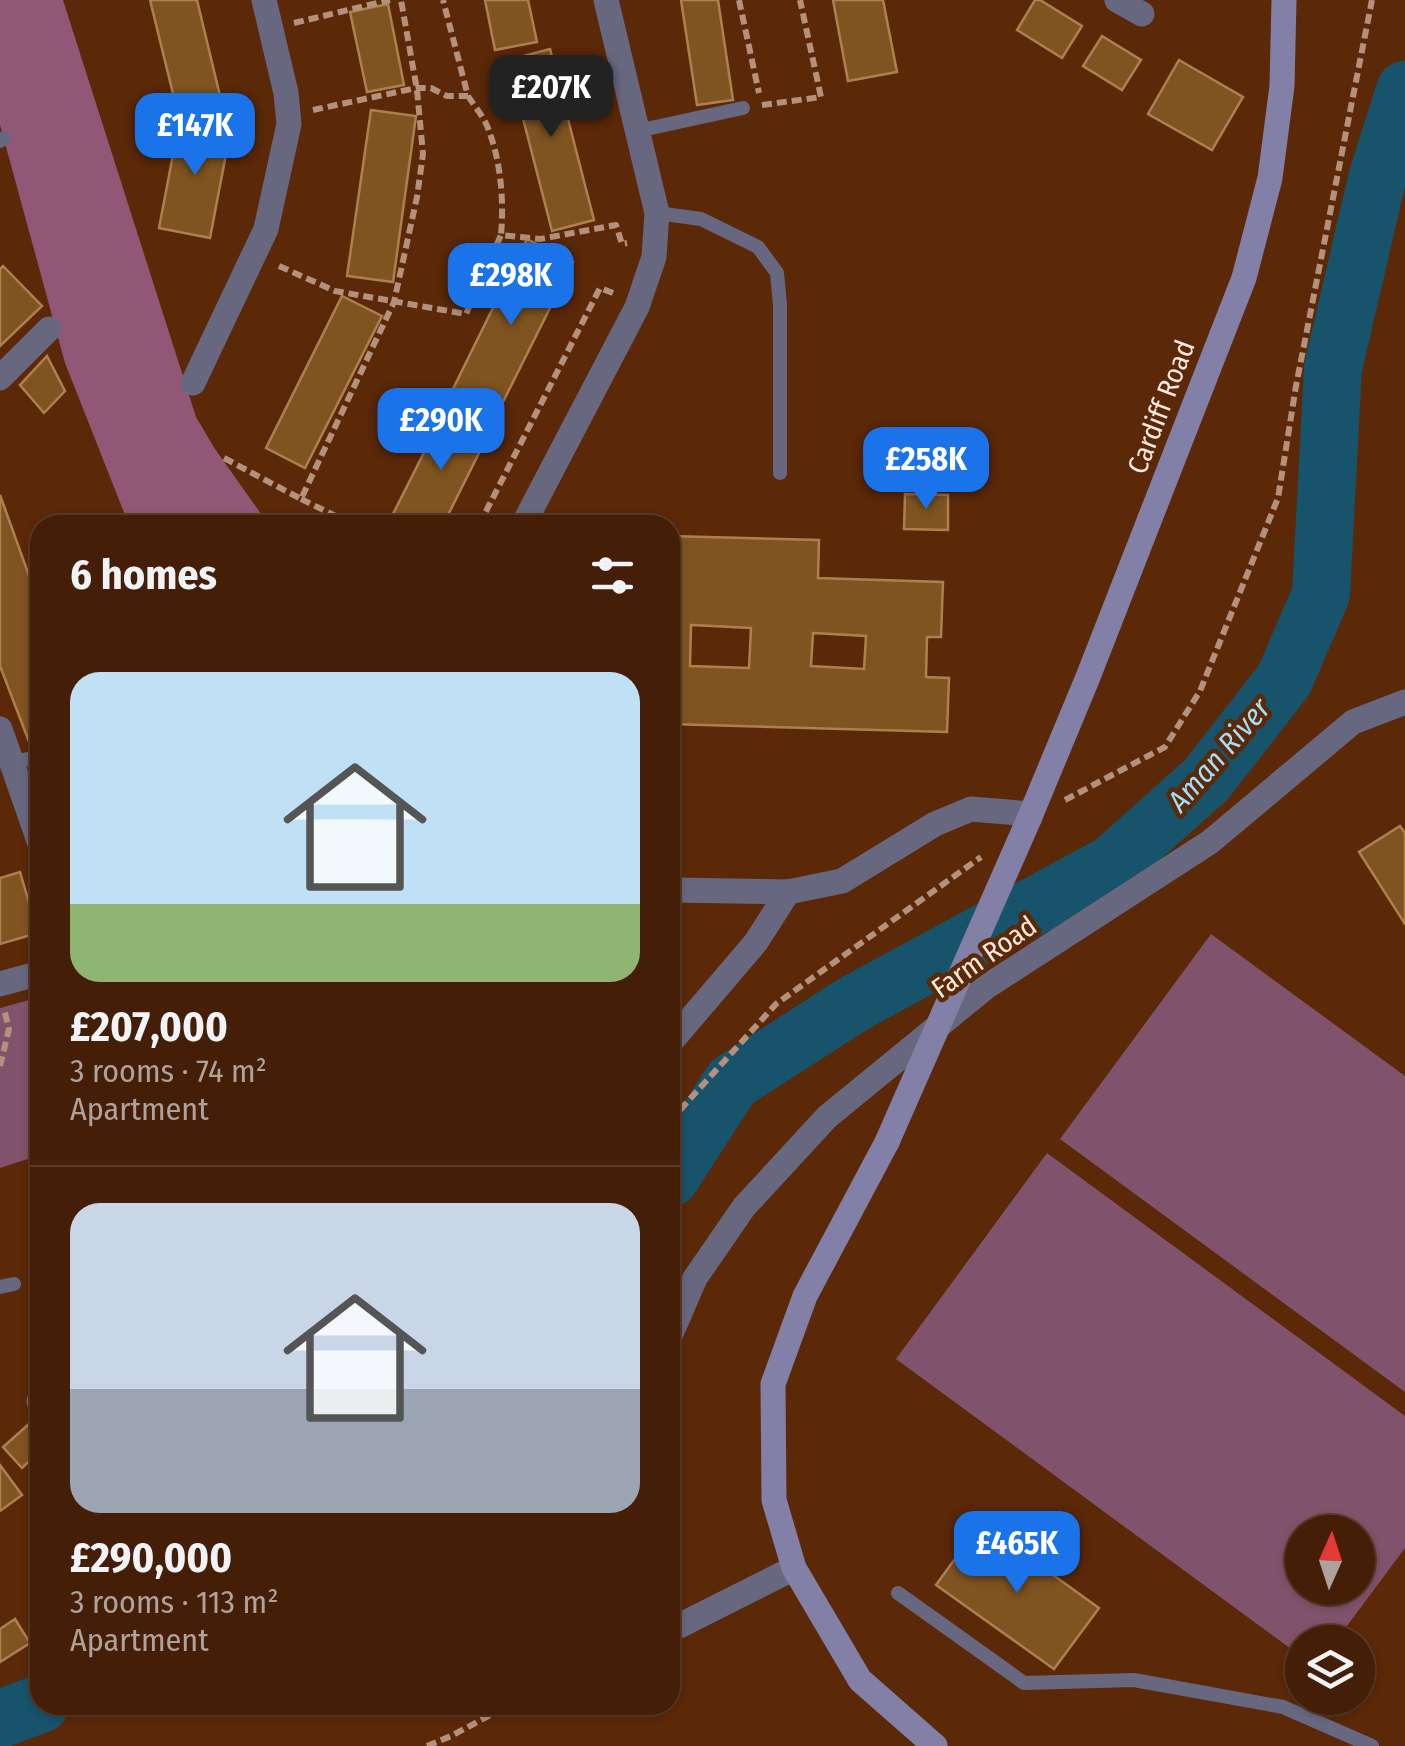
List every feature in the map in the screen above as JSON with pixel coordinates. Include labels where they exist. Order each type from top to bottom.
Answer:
[{"type":"main road","name":"Cardiff Road","points":[[935,1746],[860,1680],[794,1568],[774,1500],[773,1384],[805,1296],[887,1142],[1030,816],[1244,278],[1270,178],[1282,86],[1284,0]]},
{"type":"street","points":[[194,383],[266,229],[290,124],[264,0]]},
{"type":"street","points":[[527,515],[637,307],[654,257],[657,212],[606,0]]},
{"type":"street","points":[[1118,0],[1142,14]]},
{"type":"street","points":[[0,378],[49,329]]},
{"type":"street","name":"Farm Road","points":[[680,1313],[695,1278],[744,1207],[827,1117],[986,987],[1210,842],[1353,722],[1405,702]]},
{"type":"street","points":[[0,729],[6,764],[30,820]]},
{"type":"street","points":[[680,890],[788,892],[842,880],[935,824],[971,809],[1030,816]]},
{"type":"street","points":[[680,1031],[756,942],[788,892]]},
{"type":"street","points":[[0,988],[30,977]]},
{"type":"street","points":[[680,1625],[794,1568]]},
{"type":"lane","points":[[637,132],[743,108]]},
{"type":"lane","points":[[657,212],[701,218],[758,247],[777,273],[780,473]]},
{"type":"lane","points":[[898,1593],[1024,1683],[1153,1683],[1283,1707],[1372,1746]]},
{"type":"path","points":[[271,28],[390,0]]},
{"type":"path","points":[[301,499],[394,302],[417,197],[423,154],[401,0]]},
{"type":"path","points":[[254,256],[335,291],[466,314],[501,236],[503,214],[500,176],[489,128],[468,96],[442,0]]},
{"type":"path","points":[[739,0],[762,105],[821,97],[800,0]]},
{"type":"path","points":[[1061,802],[1165,747],[1200,691],[1278,498],[1296,386],[1372,0]]},
{"type":"path","points":[[288,112],[416,88],[431,88],[447,96],[468,96]]},
{"type":"path","points":[[501,236],[540,239],[616,224],[624,257]]},
{"type":"path","points":[[622,244],[655,240]]},
{"type":"path","points":[[484,515],[600,288],[613,292],[619,281]]},
{"type":"path","points":[[224,458],[334,515]]},
{"type":"path","points":[[680,1110],[776,1004],[987,852]]},
{"type":"path","points":[[0,988],[10,1029],[0,1066]]},
{"type":"path","points":[[427,1746],[490,1715]]},
{"type":"shaded area","points":[[0,0],[63,0],[196,417],[262,515],[125,515],[65,363],[0,125]]},
{"type":"shaded area","points":[[1211,934],[1405,1076],[1405,1392],[1060,1139]]},
{"type":"shaded area","points":[[30,1000],[30,1158],[0,1168],[0,1008]]},
{"type":"shaded area","points":[[1047,1153],[1405,1416],[1405,1548],[1375,1588],[1375,1515],[1285,1515],[1285,1605],[1363,1605],[1348,1625],[1285,1625],[1285,1645],[896,1359]]},
{"type":"building","points":[[150,0],[197,0],[221,100],[177,110]]},
{"type":"building","points":[[485,0],[528,0],[537,42],[495,50]]},
{"type":"building","points":[[681,0],[718,0],[733,100],[697,105]]},
{"type":"building","points":[[833,0],[883,0],[897,72],[848,81]]},
{"type":"building","points":[[1035,0],[1082,26],[1062,58],[1017,30]]},
{"type":"building","points":[[388,4],[404,85],[367,92],[350,12]]},
{"type":"building","points":[[1102,36],[1141,60],[1122,90],[1083,66]]},
{"type":"building","points":[[550,49],[594,220],[552,231],[508,60]]},
{"type":"building","points":[[1179,60],[1243,97],[1212,150],[1148,114]]},
{"type":"building","points":[[371,110],[416,116],[393,282],[347,276]]},
{"type":"building","points":[[180,118],[231,128],[210,238],[159,228]]},
{"type":"building","points":[[527,239],[573,262],[495,418],[450,395]]},
{"type":"building","points":[[3,266],[42,306],[0,346],[0,269]]},
{"type":"building","points":[[342,296],[382,316],[305,468],[266,448]]},
{"type":"building","points":[[47,356],[65,391],[44,413],[20,385]]},
{"type":"building","points":[[444,413],[488,435],[448,515],[393,514]]},
{"type":"building","points":[[905,494],[948,495],[948,530],[904,529]]},
{"type":"building","points":[[0,495],[30,578],[30,744],[0,666]]},
{"type":"building","points":[[680,536],[819,540],[818,578],[943,582],[941,637],[927,637],[926,677],[949,678],[947,732],[680,724]],"holes":[[[691,625],[751,628],[749,668],[690,666]],[[813,633],[866,636],[864,669],[811,666]]]},
{"type":"building","points":[[1400,826],[1405,833],[1405,924],[1359,852]]},
{"type":"building","points":[[20,872],[30,906],[30,935],[0,944],[0,878]]},
{"type":"building","points":[[30,1423],[30,1460],[22,1468],[3,1447]]},
{"type":"building","points":[[0,1465],[22,1495],[0,1511]]},
{"type":"building","points":[[981,1523],[1099,1608],[1054,1669],[936,1585]]},
{"type":"building","points":[[15,1619],[30,1643],[0,1662],[0,1629]]},
{"type":"waterway","name":"Aman River","points":[[680,1163],[732,1082],[855,1003],[1112,864],[1206,780],[1284,680],[1321,594],[1333,368],[1377,179],[1405,90]]},
{"type":"waterway","name":"Aman River","points":[[0,1719],[30,1708]]}]
